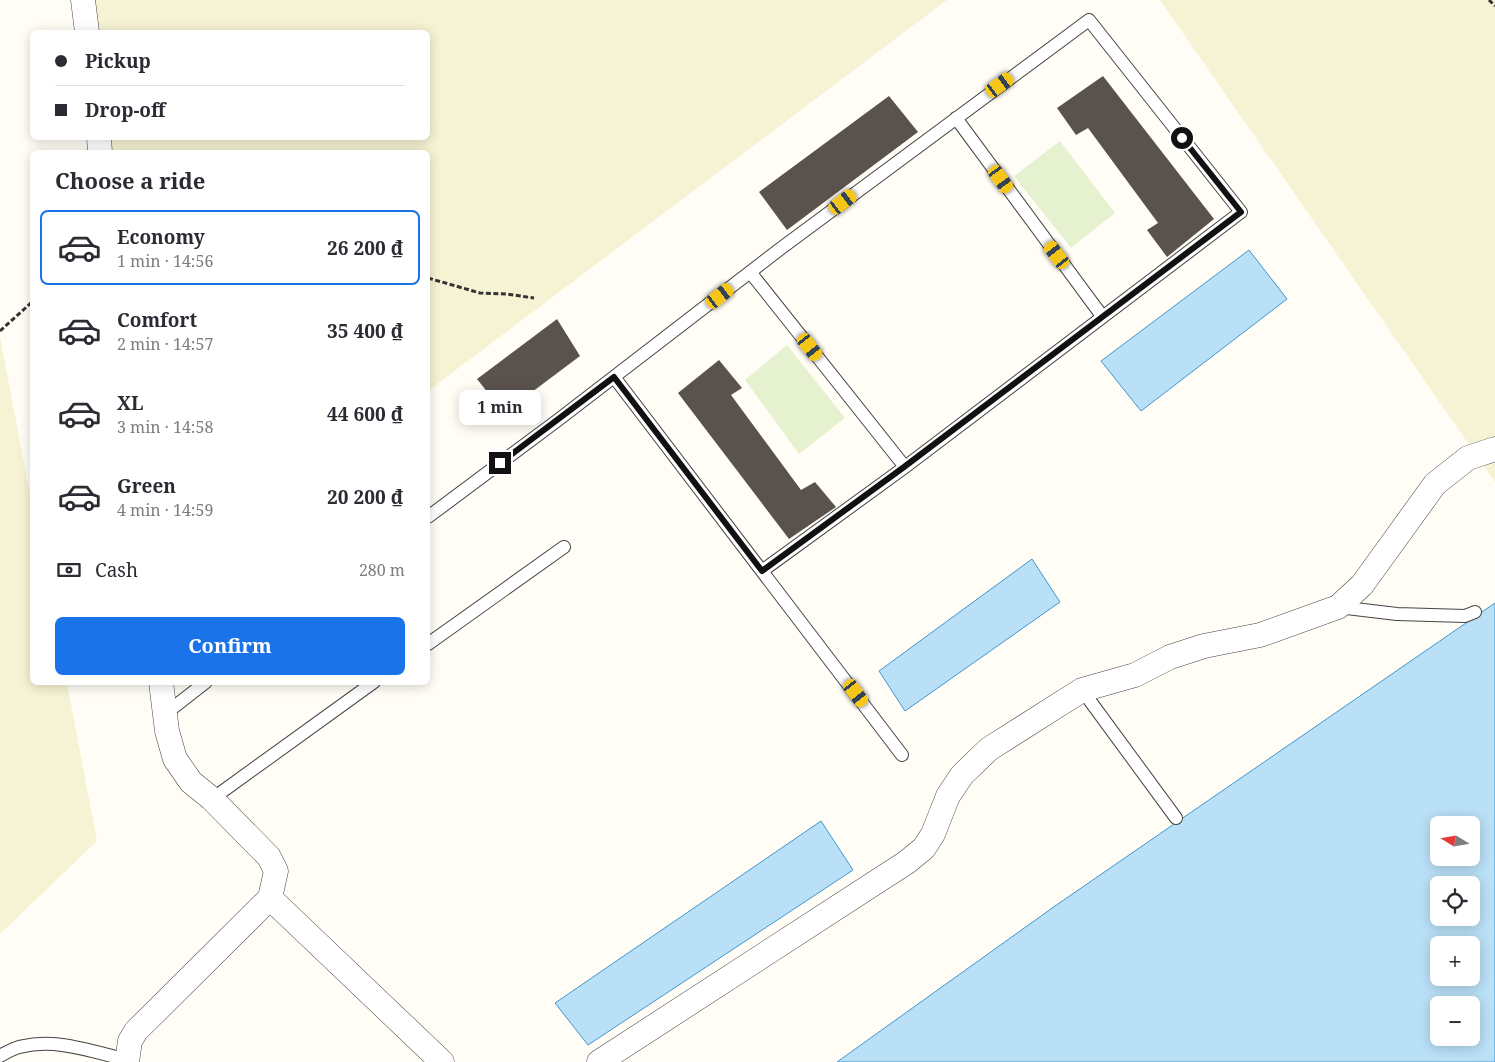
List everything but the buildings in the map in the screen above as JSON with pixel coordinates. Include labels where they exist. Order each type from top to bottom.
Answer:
[{"type":"street","points":[[83,0],[87,30]]},
{"type":"street","points":[[599,1062],[907,862],[924,848],[933,834],[948,796],[962,775],[982,755],[1082,690],[1135,675],[1170,657],[1204,646],[1260,635],[1338,607],[1362,585],[1435,484],[1468,458],[1495,449]]},
{"type":"street","points":[[127,1061],[130,1041],[136,1031],[270,898],[276,871],[269,857],[212,799],[191,782],[175,759],[165,714],[161,685]]},
{"type":"street","points":[[270,898],[442,1062]]},
{"type":"lane","points":[[430,515],[750,272],[1089,20],[1241,212],[904,467],[762,571]]},
{"type":"lane","points":[[956,118],[1102,316]]},
{"type":"lane","points":[[750,272],[904,467]]},
{"type":"lane","points":[[614,377],[902,755]]},
{"type":"lane","points":[[430,643],[564,547]]},
{"type":"lane","points":[[1338,607],[1397,614],[1465,616],[1475,612]]},
{"type":"lane","points":[[165,714],[202,685]]},
{"type":"lane","points":[[212,799],[370,685]]},
{"type":"lane","points":[[1082,690],[1176,818]]},
{"type":"lane","points":[[0,1056],[25,1045],[54,1044],[81,1048],[127,1061]]},
{"type":"path","points":[[1490,0],[1495,6]]},
{"type":"path","points":[[430,279],[480,293],[534,298]]},
{"type":"path","points":[[0,330],[30,304]]},
{"type":"shaded area","points":[[85,0],[947,0],[430,389],[430,150],[109,150],[106,140],[430,140],[430,30],[90,30]]},
{"type":"shaded area","points":[[1160,0],[1495,0],[1495,482]]},
{"type":"shaded area","points":[[0,337],[30,494],[30,685],[67,685],[97,841],[0,934]]},
{"type":"green space","points":[[1060,141],[1115,213],[1071,248],[1014,176]]},
{"type":"green space","points":[[787,345],[845,418],[799,454],[745,380]]},
{"type":"water","points":[[1249,250],[1287,299],[1141,411],[1101,361]]},
{"type":"water","points":[[1032,559],[1060,602],[905,711],[879,671]]},
{"type":"water","points":[[1495,603],[1495,1062],[837,1062],[1055,906]]},
{"type":"water","points":[[821,821],[853,870],[588,1045],[555,1003]]},
{"type":"route","points":[[500,463],[614,377],[762,571],[904,467],[1241,212],[1182,138]]}]
